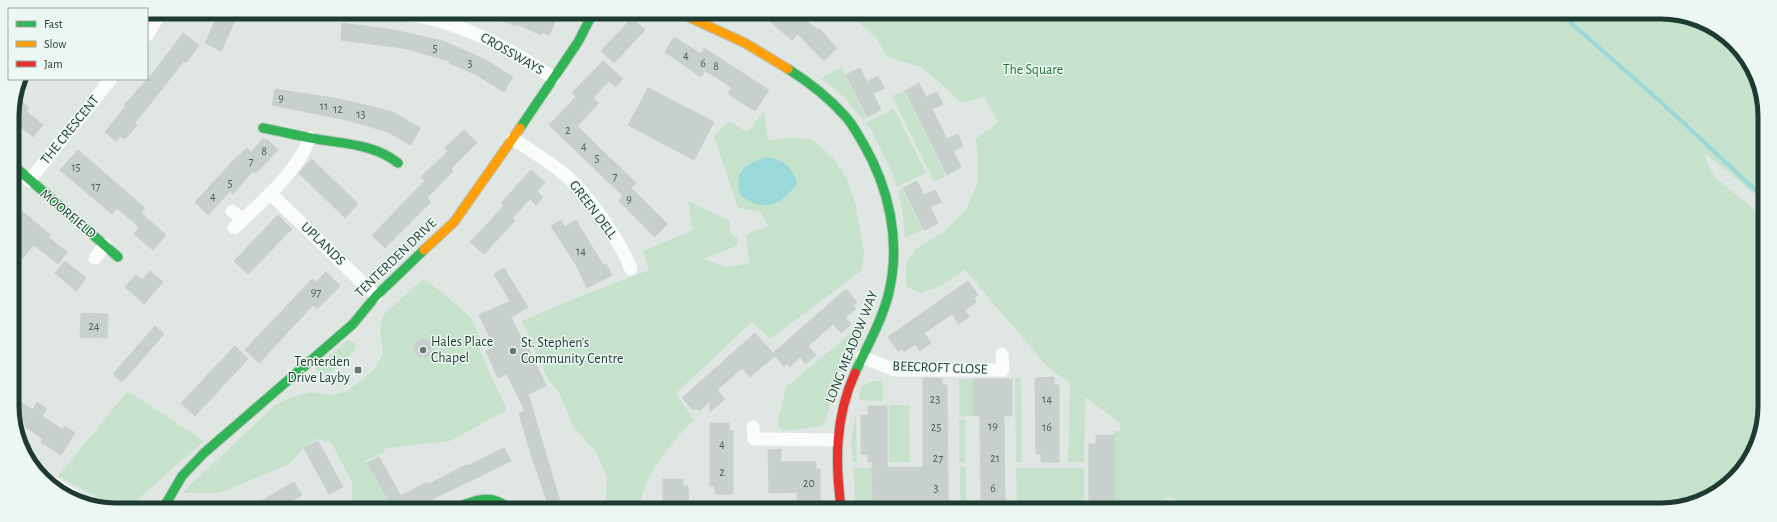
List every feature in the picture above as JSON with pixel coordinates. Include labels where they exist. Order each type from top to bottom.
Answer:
[{"type":"street","points":[[148,33],[157,19]]},
{"type":"street","name":"CROSSWAYS","points":[[428,19],[450,24],[477,34],[510,50],[553,78]]},
{"type":"street","name":"TENTERDEN DRIVE","points":[[166,503],[182,476],[204,452],[353,324],[365,306],[454,222],[513,139],[578,42],[590,19]]},
{"type":"street","name":"LONG MEADOW WAY","points":[[692,19],[757,50],[809,83],[846,117],[869,152],[880,175],[892,222],[895,260],[889,293],[881,318],[846,395],[836,440],[837,474],[840,503]]},
{"type":"street","name":"THE CRESCENT","points":[[29,181],[111,80]]},
{"type":"street","points":[[263,128],[310,138],[372,148],[390,160]]},
{"type":"street","points":[[232,211],[238,224],[270,193],[300,159],[310,138]]},
{"type":"street","name":"GREEN DELL","points":[[513,139],[564,174],[575,184],[603,220],[631,261]]},
{"type":"street","name":"MOORFIELD","points":[[19,172],[118,257]]},
{"type":"street","name":"UPLANDS","points":[[270,193],[376,296]]},
{"type":"street","name":"MOORFIELD","points":[[95,258],[105,246]]},
{"type":"street","name":"BEECROFT CLOSE","points":[[862,357],[895,370],[1003,370],[1002,354]]},
{"type":"street","points":[[753,427],[754,439],[836,440]]},
{"type":"street","points":[[471,503],[487,498],[497,499],[502,503]]},
{"type":"green space","name":"The Square","points":[[857,19],[1661,19],[1686,22],[1698,26],[1710,32],[1730,47],[1742,62],[1753,85],[1757,103],[1758,197],[1705,153],[1709,169],[1716,178],[1758,213],[1758,406],[1755,431],[1751,443],[1742,460],[1734,470],[1715,487],[1698,496],[1668,503],[1180,503],[1168,496],[1157,503],[1114,503],[1114,431],[1120,431],[1120,423],[1085,397],[1084,462],[1068,462],[1070,384],[1046,365],[965,270],[939,287],[920,293],[906,286],[906,263],[916,249],[946,230],[966,210],[978,182],[977,148],[975,139],[998,122],[984,97],[961,103],[943,85],[920,67],[888,57],[875,37],[860,24]]},
{"type":"green space","points":[[841,67],[866,118],[863,120],[833,87],[820,79]]},
{"type":"green space","points":[[904,91],[946,176],[934,182],[892,96]]},
{"type":"green space","points":[[894,109],[926,173],[897,187],[891,170],[870,128],[865,123]]},
{"type":"green space","points":[[764,111],[768,140],[794,137],[815,141],[834,159],[846,177],[856,206],[864,253],[862,270],[770,339],[752,322],[676,393],[694,420],[676,439],[660,460],[647,483],[641,503],[605,503],[607,478],[596,452],[572,425],[561,396],[548,379],[522,321],[568,301],[649,270],[643,251],[693,230],[688,201],[730,221],[730,232],[738,239],[737,246],[703,259],[726,267],[749,263],[746,234],[768,226],[761,212],[738,208],[714,136],[729,121],[747,132]]},
{"type":"green space","points":[[902,189],[923,230],[905,238],[898,191]]},
{"type":"green space","points":[[424,278],[471,317],[484,346],[479,349],[507,410],[450,441],[386,448],[382,454],[365,461],[389,503],[352,502],[352,482],[331,442],[317,439],[305,446],[290,464],[219,493],[182,493],[275,405],[295,396],[311,392],[333,395],[348,391],[374,369],[383,354],[380,330],[383,315]]},
{"type":"green space","points":[[864,322],[835,384],[826,420],[822,426],[787,431],[779,427],[778,421],[786,387]]},
{"type":"green space","points":[[348,339],[355,343],[356,348],[354,351],[327,376],[320,375],[316,370],[317,367]]},
{"type":"green space","points":[[1015,378],[1021,378],[1022,462],[1016,462]]},
{"type":"green space","points":[[959,379],[974,379],[974,416],[959,416]]},
{"type":"green space","points":[[872,381],[883,381],[883,401],[859,400],[861,387]]},
{"type":"green space","points":[[128,391],[204,441],[134,503],[105,502],[58,476]]},
{"type":"green space","points":[[889,405],[909,405],[910,462],[889,462]]},
{"type":"green space","points":[[856,414],[857,462],[853,462],[851,440]]},
{"type":"green space","points":[[959,420],[965,420],[965,462],[959,463]]},
{"type":"green space","points":[[960,467],[966,467],[966,503],[960,503]]},
{"type":"green space","points":[[853,468],[872,468],[873,503],[856,503]]},
{"type":"green space","points":[[1016,468],[1084,468],[1084,503],[1017,503]]},
{"type":"green space","points":[[700,501],[727,501],[727,503],[700,503]]},
{"type":"water","points":[[766,157],[778,160],[790,168],[797,184],[779,202],[759,205],[742,197],[738,182],[739,176],[746,166]]},
{"type":"building","points":[[216,19],[236,19],[221,51],[205,43]]},
{"type":"building","points":[[497,19],[556,19],[549,35],[542,32],[541,35],[517,24],[516,26]]},
{"type":"building","points":[[631,19],[633,19],[645,30],[614,63],[601,51]]},
{"type":"building","points":[[767,19],[804,19],[818,30],[819,29],[837,48],[824,61],[798,34],[792,40]]},
{"type":"building","points":[[342,23],[393,30],[443,41],[484,59],[513,77],[504,92],[475,74],[449,63],[450,61],[403,48],[341,40]]},
{"type":"building","points":[[183,33],[199,45],[186,63],[184,61],[135,123],[137,125],[125,139],[120,136],[116,141],[105,132],[126,106],[124,105],[153,73]]},
{"type":"building","points":[[674,37],[701,54],[704,48],[769,90],[755,111],[728,94],[732,88],[716,77],[705,71],[701,77],[665,52]]},
{"type":"building","points":[[603,61],[623,79],[615,87],[609,81],[593,98],[599,103],[577,126],[636,183],[631,188],[668,224],[655,237],[619,201],[623,196],[549,125],[576,97],[572,93]]},
{"type":"building","points":[[860,68],[867,82],[878,76],[884,88],[873,94],[881,110],[867,117],[846,75]]},
{"type":"building","points":[[919,83],[926,97],[937,92],[943,104],[932,109],[947,139],[958,134],[963,146],[953,151],[961,167],[947,175],[905,91]]},
{"type":"building","points":[[648,88],[714,122],[694,160],[628,125]]},
{"type":"building","points":[[275,89],[333,98],[370,106],[395,113],[420,128],[411,145],[388,132],[347,120],[272,105]]},
{"type":"building","points":[[20,101],[29,108],[26,111],[43,125],[33,137],[19,126]]},
{"type":"building","points":[[464,130],[477,143],[451,169],[453,171],[427,198],[431,202],[385,248],[372,235],[425,181],[421,177],[448,151],[445,148]]},
{"type":"building","points":[[263,139],[269,141],[278,150],[256,173],[253,171],[233,194],[230,191],[208,215],[195,202],[247,148],[251,152]]},
{"type":"building","points":[[78,150],[145,208],[141,213],[166,235],[153,250],[134,234],[139,227],[117,208],[112,214],[60,170]]},
{"type":"building","points":[[312,159],[358,204],[345,218],[299,173]]},
{"type":"building","points":[[531,170],[545,183],[537,191],[543,197],[536,205],[530,199],[512,218],[515,221],[484,254],[470,242],[504,206],[501,203]]},
{"type":"building","points":[[917,181],[924,195],[935,190],[941,202],[930,207],[938,223],[924,230],[903,188]]},
{"type":"building","points":[[19,209],[50,235],[48,237],[67,252],[58,264],[34,245],[20,261]]},
{"type":"building","points":[[278,215],[292,229],[248,274],[234,261]]},
{"type":"building","points":[[561,220],[565,227],[576,220],[603,265],[606,264],[612,275],[587,288],[576,265],[551,226]]},
{"type":"building","points":[[65,261],[86,278],[76,291],[55,273]]},
{"type":"building","points":[[504,268],[528,307],[511,317],[527,350],[529,349],[546,386],[528,394],[561,503],[548,503],[519,413],[525,411],[507,374],[498,378],[486,351],[494,347],[479,315],[510,301],[494,274]]},
{"type":"building","points":[[150,271],[163,282],[144,304],[125,287],[136,275],[142,280]]},
{"type":"building","points":[[326,272],[340,286],[317,309],[313,305],[259,363],[245,350],[312,279],[316,282]]},
{"type":"building","points":[[968,281],[978,295],[974,299],[976,302],[965,310],[969,317],[959,324],[952,314],[924,333],[931,343],[920,351],[915,344],[904,352],[902,349],[898,351],[888,337]]},
{"type":"building","points":[[846,289],[857,302],[853,306],[856,309],[845,318],[851,324],[841,333],[833,324],[808,346],[816,355],[806,364],[800,357],[790,367],[787,363],[784,366],[775,356],[750,377],[742,368],[717,390],[725,399],[710,412],[710,401],[699,411],[696,408],[693,410],[682,398],[755,333],[773,353]]},
{"type":"building","points":[[81,313],[108,314],[107,338],[80,337]]},
{"type":"building","points":[[155,326],[164,334],[122,382],[113,374]]},
{"type":"building","name":"Hales Place Chapel","points":[[423,339],[429,342],[432,348],[429,354],[423,357],[417,354],[414,348],[417,342]]},
{"type":"building","points":[[235,346],[248,359],[195,416],[181,403]]},
{"type":"building","points":[[1054,377],[1054,385],[1059,385],[1059,462],[1041,462],[1041,454],[1036,454],[1035,378]]},
{"type":"building","points":[[923,378],[942,378],[942,385],[947,385],[948,503],[873,503],[872,462],[868,462],[868,454],[861,454],[861,415],[868,415],[868,406],[887,406],[887,467],[923,467]]},
{"type":"building","points":[[974,379],[1012,379],[1012,416],[1004,416],[1005,503],[987,503],[987,501],[981,501],[980,416],[974,416]]},
{"type":"building","points":[[19,401],[33,410],[37,402],[47,409],[42,416],[63,430],[65,426],[75,433],[61,455],[41,442],[43,439],[24,426],[26,423],[20,419]]},
{"type":"building","points":[[710,423],[729,423],[729,431],[733,431],[733,494],[715,494],[715,486],[710,486]]},
{"type":"building","points":[[1096,435],[1114,435],[1114,503],[1089,503],[1089,444],[1096,444]]},
{"type":"building","points":[[318,441],[343,487],[329,494],[304,448]]},
{"type":"building","points":[[504,448],[511,461],[424,503],[390,503],[367,463],[379,457],[401,496],[428,482],[429,484],[466,465],[467,466]]},
{"type":"building","points":[[781,449],[781,462],[816,462],[816,469],[820,469],[820,503],[797,503],[797,492],[769,493],[768,450]]},
{"type":"building","points":[[663,479],[683,479],[683,486],[688,486],[689,503],[663,503]]},
{"type":"building","points":[[294,482],[302,495],[288,503],[258,503]]},
{"type":"waterway","points":[[1567,19],[1662,103],[1758,192]]},
{"type":"traffic: fast","points":[[520,128],[578,42],[590,19]]},
{"type":"traffic: fast","points":[[788,69],[804,79],[826,97],[851,123],[872,160],[886,196],[893,234],[894,253],[889,292],[878,323],[855,373]]},
{"type":"traffic: fast","points":[[263,128],[311,138],[356,145],[388,156],[398,163]]},
{"type":"traffic: fast","points":[[19,170],[118,257]]},
{"type":"traffic: fast","points":[[166,503],[182,476],[204,453],[353,324],[376,296],[424,250]]},
{"type":"traffic: fast","points":[[468,503],[477,500],[489,499],[501,503]]},
{"type":"traffic: slow","points":[[693,19],[745,43],[788,69]]},
{"type":"traffic: slow","points":[[424,250],[454,222],[520,128]]},
{"type":"traffic: jam","points":[[840,503],[838,473],[838,439],[840,423],[848,390],[855,373]]},
{"type":"place","name":"Hales Place Chapel","points":[[423,350]]},
{"type":"place","name":"St. Stephen's Community Centre","points":[[513,351]]},
{"type":"place","name":"Tenterden Drive Layby","points":[[358,370]]}]
